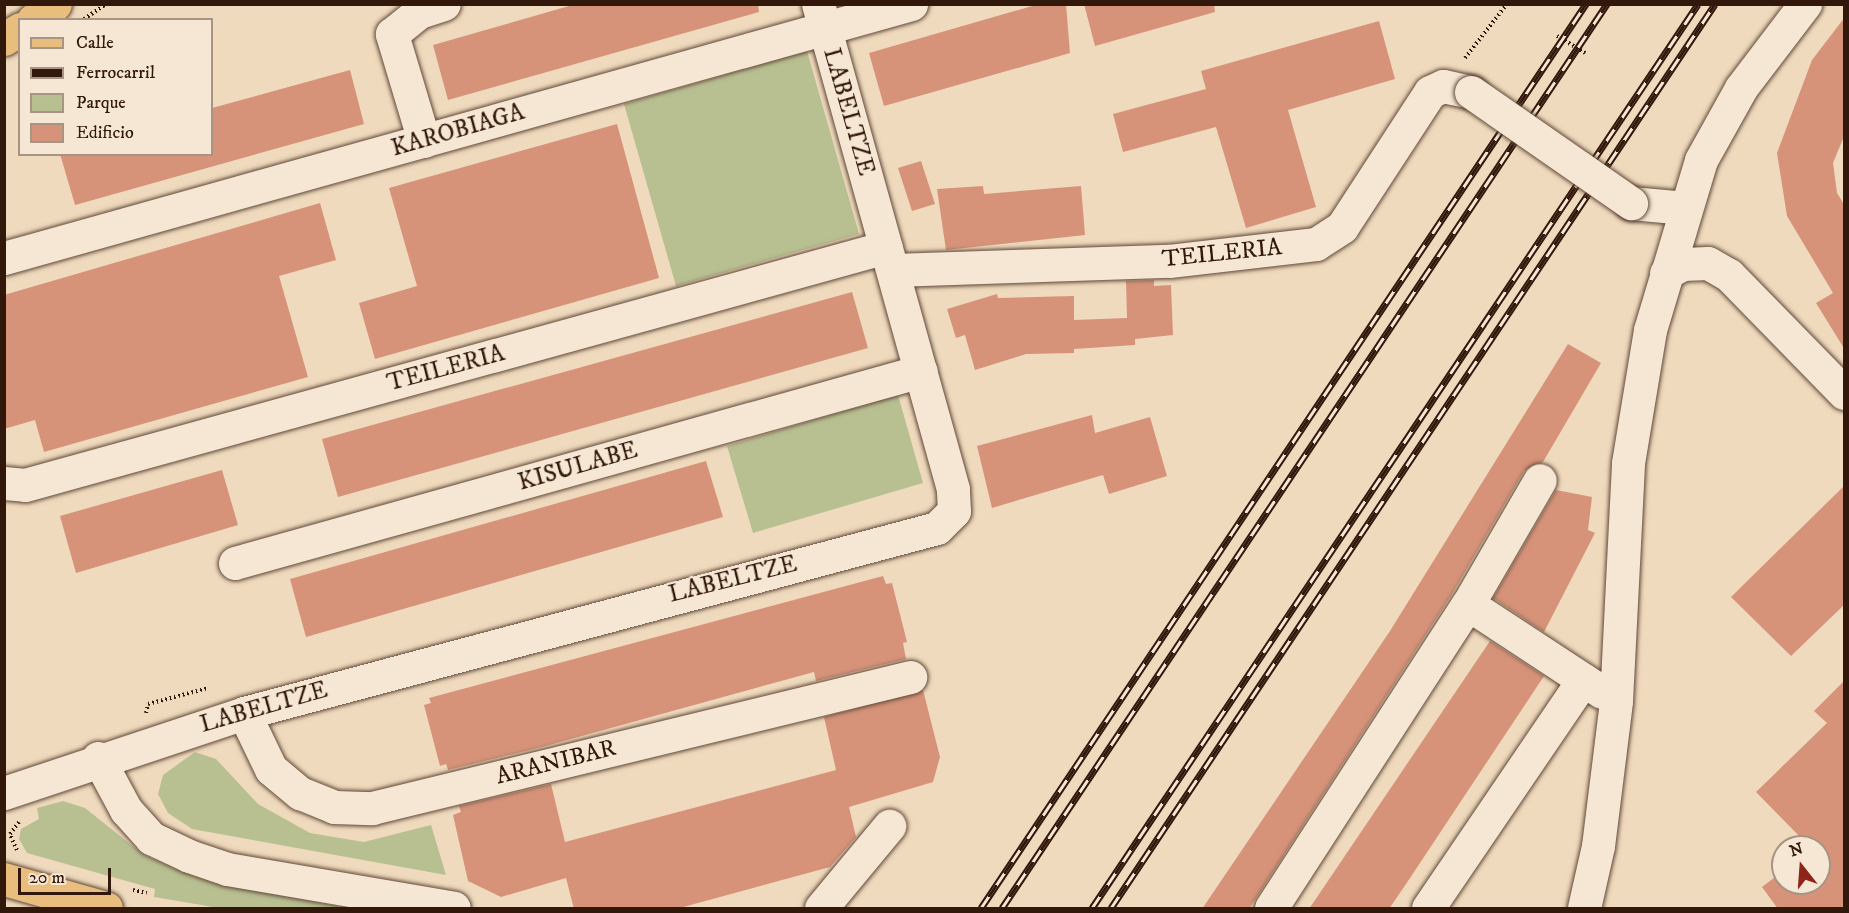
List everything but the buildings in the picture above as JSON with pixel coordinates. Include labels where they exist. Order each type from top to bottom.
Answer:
[{"type":"main road","points":[[36,18],[55,4]]},
{"type":"main road","points":[[4,39],[18,30]]},
{"type":"main road","points":[[4,879],[106,909]]},
{"type":"street","points":[[424,141],[392,34],[419,12],[444,4]]},
{"type":"street","name":"KAROBIAGA","points":[[4,258],[424,141],[821,16],[911,4]]},
{"type":"street","points":[[1584,909],[1598,846],[1616,701],[1628,462],[1650,330],[1701,160],[1741,88],[1805,4]]},
{"type":"street","name":"LABELTZE","points":[[4,793],[98,758],[244,713],[937,528],[954,511],[952,489],[821,16]]},
{"type":"street","points":[[1457,89],[1631,203],[1686,208]]},
{"type":"street","name":"TEILERIA","points":[[4,483],[25,485],[890,259],[1169,261],[1316,244],[1342,227],[1430,92],[1457,89]]},
{"type":"street","points":[[1666,273],[1682,264],[1708,263],[1729,275],[1845,393]]},
{"type":"street","name":"KISULABE","points":[[235,563],[921,371]]},
{"type":"street","points":[[1271,909],[1468,604],[1540,480]]},
{"type":"street","points":[[1468,604],[1616,701]]},
{"type":"street","name":"ARANIBAR","points":[[244,713],[271,769],[300,793],[334,807],[372,808],[910,677]]},
{"type":"street","points":[[1428,909],[1583,680]]},
{"type":"street","points":[[98,758],[126,810],[151,838],[189,856],[227,869],[454,909]]},
{"type":"street","points":[[821,909],[889,826]]},
{"type":"path","points":[[87,18],[106,4]]},
{"type":"path","points":[[1457,89],[1507,4]]},
{"type":"path","points":[[1557,36],[1585,53]]},
{"type":"green space","points":[[807,51],[859,234],[676,286],[624,104]]},
{"type":"green space","points":[[898,395],[923,483],[753,533],[727,446]]},
{"type":"green space","points":[[195,752],[216,759],[258,804],[310,833],[364,842],[431,825],[446,875],[192,829],[168,813],[158,794],[163,775]]},
{"type":"green space","points":[[63,801],[85,808],[144,855],[178,870],[215,883],[347,908],[219,908],[154,897],[155,889],[27,853],[19,839],[21,829],[39,819],[37,808]]},
{"type":"railway","points":[[981,908],[1586,4]]},
{"type":"railway","points":[[1002,908],[1607,4]]},
{"type":"railway","points":[[1092,908],[1698,4]]},
{"type":"railway","points":[[1111,908],[1715,4]]}]
